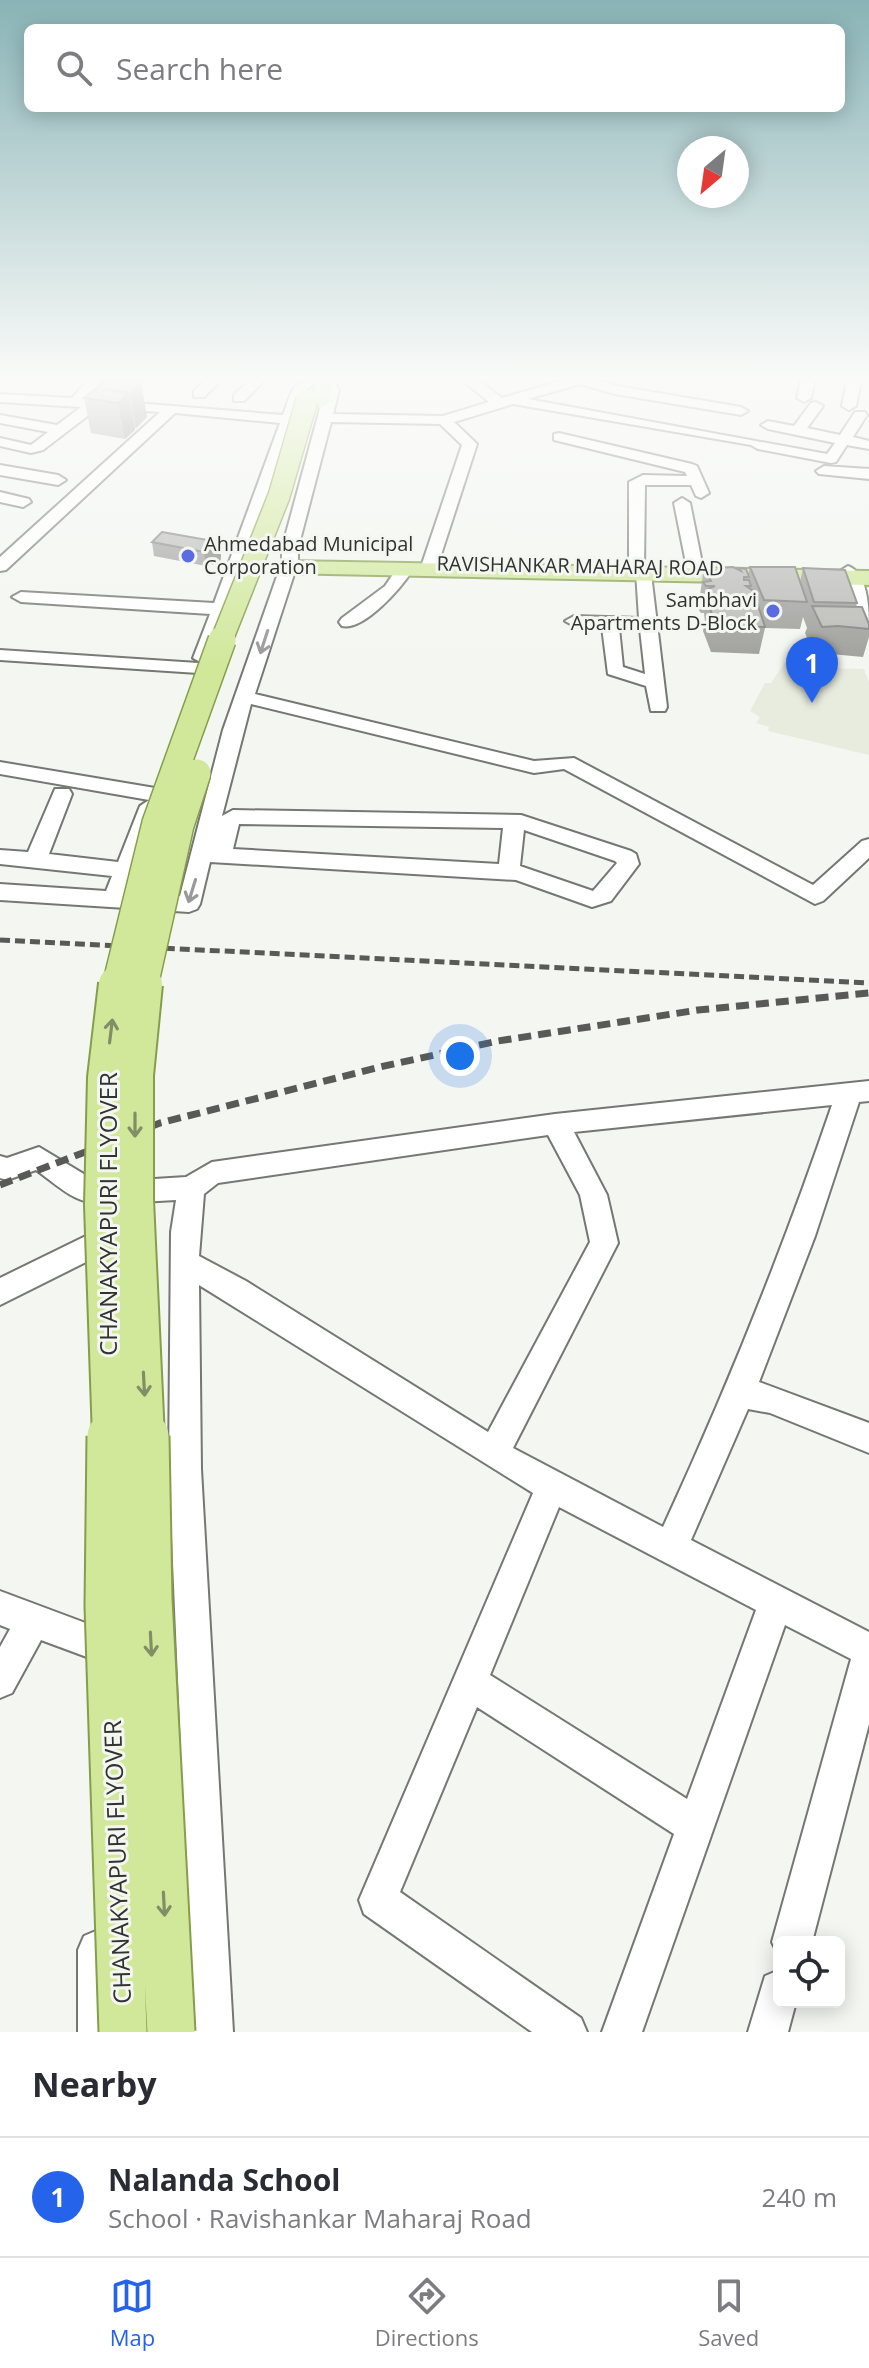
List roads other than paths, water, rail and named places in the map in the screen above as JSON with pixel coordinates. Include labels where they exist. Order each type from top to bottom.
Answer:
[{"type":"main road","name":"CHANAKYAPURI FLYOVER","points":[[123,2032],[109,1606],[111,1409],[103,1205],[106,1078],[118,972],[156,823],[242,584],[287,475]]},
{"type":"main road","name":"CHANAKYAPURI FLYOVER","points":[[171,2032],[148,1599],[145,1404],[135,1200],[135,1075],[145,971],[180,825],[297,475]]},
{"type":"main road","name":"RAVISHANKAR MAHARAJ ROAD","points":[[289,565],[430,564],[859,575]]},
{"type":"main road","name":"RAVISHANKAR MAHARAJ ROAD","points":[[289,565],[404,571],[640,571],[695,568],[859,575]]},
{"type":"street","points":[[28,475],[58,480]]},
{"type":"street","points":[[0,566],[99,475]]},
{"type":"street","points":[[114,900],[198,668],[235,576],[241,551],[277,475]]},
{"type":"street","points":[[211,854],[244,697],[289,565],[302,475]]},
{"type":"street","points":[[430,564],[460,475]]},
{"type":"street","points":[[658,707],[650,624],[640,571],[637,482],[643,480],[699,487],[694,475]]},
{"type":"street","points":[[0,497],[23,502]]},
{"type":"street","points":[[682,503],[695,568]]},
{"type":"street","points":[[241,551],[258,559],[289,565]]},
{"type":"street","points":[[235,576],[257,568],[289,565]]},
{"type":"street","points":[[348,622],[391,590],[404,571]]},
{"type":"street","points":[[859,575],[869,621]]},
{"type":"street","points":[[21,597],[221,609]]},
{"type":"street","points":[[574,621],[650,624]]},
{"type":"street","points":[[610,622],[616,673],[656,683]]},
{"type":"street","points":[[0,655],[198,668]]},
{"type":"street","points":[[244,697],[534,767],[567,762],[815,896],[869,846]]},
{"type":"street","points":[[0,768],[154,794]]},
{"type":"street","points":[[36,860],[62,794]]},
{"type":"street","points":[[0,892],[189,904],[211,854],[233,817],[514,822],[623,856],[628,859],[628,864],[598,899],[509,872],[211,854]]},
{"type":"street","points":[[509,872],[514,822]]},
{"type":"street","points":[[0,857],[125,870]]},
{"type":"street","points":[[0,1167],[7,1169],[39,1158],[92,1193],[191,1188],[212,1173],[555,1124],[859,1092],[740,1393],[671,1547]]},
{"type":"street","points":[[494,1453],[604,1243],[603,1219],[594,1189],[555,1124]]},
{"type":"street","points":[[191,1188],[185,1232],[185,1469],[213,2032]]},
{"type":"street","points":[[92,1193],[98,2032]]},
{"type":"street","points":[[0,1292],[94,1244]]},
{"type":"street","points":[[185,1263],[236,1290],[494,1453],[552,1486],[869,1650]]},
{"type":"street","points":[[740,1393],[770,1399],[869,1438]]},
{"type":"street","points":[[552,1486],[378,1900],[567,2032]]},
{"type":"street","points":[[622,2032],[776,1602]]},
{"type":"street","points":[[0,1608],[95,1643]]},
{"type":"street","points":[[0,1681],[34,1620]]},
{"type":"street","points":[[794,1936],[869,1658]]},
{"type":"street","points":[[470,1682],[696,1826]]},
{"type":"street","points":[[768,2032],[774,2008]]},
{"type":"railway","points":[[0,940],[869,983]]},
{"type":"railway","points":[[0,1185],[160,1123],[380,1067],[498,1041],[698,1010],[869,993]]},
{"type":"place","name":"Ahmedabad Municipal Corporation","points":[[188,556]]},
{"type":"place","name":"Sambhavi Apartments D-Block","points":[[773,611]]},
{"type":"place","name":"Nalanda School","points":[[812,703]]}]
